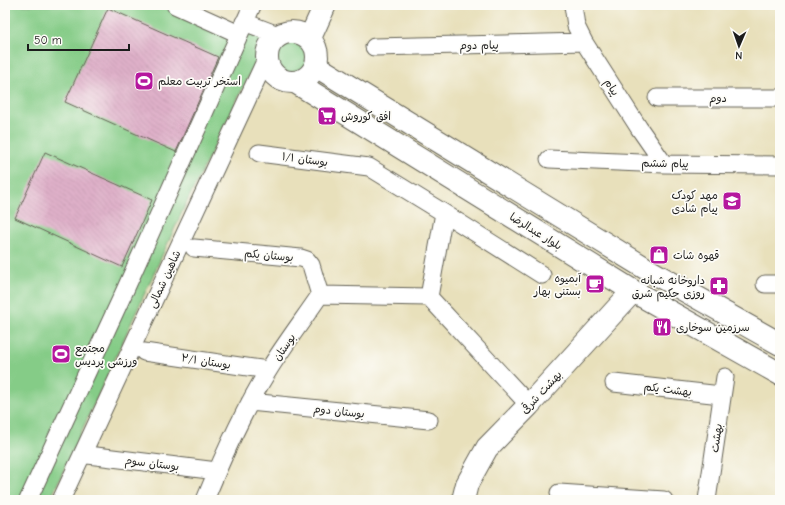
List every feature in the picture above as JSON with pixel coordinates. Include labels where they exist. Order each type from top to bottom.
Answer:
[{"type":"main road","points":[[295,35],[310,5]]},
{"type":"main road","points":[[295,35],[314,44],[318,58],[313,72],[308,77],[295,82],[286,81],[272,73],[268,65],[267,57],[270,45],[295,35],[325,5]]},
{"type":"main road","points":[[316,66],[650,271],[780,344]]},
{"type":"main road","name":"بلوار عبدالرضا","points":[[295,82],[632,291],[780,374]]},
{"type":"main road","name":"بهشت شرقی","points":[[463,500],[467,484],[488,448],[632,291]]},
{"type":"street","points":[[175,5],[242,28],[295,35]]},
{"type":"street","points":[[28,500],[123,295],[252,6],[251,5]]},
{"type":"street","name":"پیام","points":[[573,5],[576,26],[584,42],[664,164]]},
{"type":"street","name":"پیام دوم","points":[[374,47],[584,42]]},
{"type":"street","name":"شاهین شمالی","points":[[60,500],[267,57]]},
{"type":"street","name":"دوم","points":[[657,98],[780,98]]},
{"type":"street","name":"بوستان ۱/۱","points":[[259,153],[350,166],[369,167],[542,275]]},
{"type":"street","name":"پیام ششم","points":[[549,159],[664,164],[780,165]]},
{"type":"street","points":[[429,297],[444,213]]},
{"type":"street","name":"بوستان یکم","points":[[194,248],[301,258],[307,260],[311,265],[320,295]]},
{"type":"street","points":[[632,291],[650,271]]},
{"type":"street","points":[[320,295],[429,297],[529,405]]},
{"type":"street","name":"بوستان","points":[[205,500],[250,402],[268,370],[320,295]]},
{"type":"street","name":"بوستان ۲/۱","points":[[144,352],[268,370]]},
{"type":"street","name":"بهشت","points":[[707,500],[724,376]]},
{"type":"street","name":"بهشت یکم","points":[[614,383],[722,395]]},
{"type":"street","name":"بوستان دوم","points":[[250,402],[429,420]]},
{"type":"street","name":"بوستان سوم","points":[[88,455],[217,471]]},
{"type":"street","points":[[559,493],[664,500]]},
{"type":"green space","name":"مجتمع ورزشی پردیس","points":[[5,5],[188,5],[266,41],[184,208],[50,500],[5,500]]},
{"type":"green space","points":[[289,39],[295,39],[299,40],[306,46],[309,56],[308,63],[302,70],[295,73],[289,73],[285,72],[278,66],[275,59],[275,53],[276,49],[282,42]]},
{"type":"building","name":"استخر تربیت معلم","points":[[108,8],[218,57],[176,152],[65,102]]},
{"type":"building","points":[[45,152],[152,200],[122,267],[15,218]]},
{"type":"place","name":"استخر تربیت معلم","points":[[144,81]]},
{"type":"place","name":"افق کوروش","points":[[327,116]]},
{"type":"place","name":"مهد کودک پیام شادی","points":[[732,201]]},
{"type":"place","name":"قهوه شات","points":[[659,255]]},
{"type":"place","name":"آبمیوه بستنی بهار","points":[[595,284]]},
{"type":"place","name":"داروخانه شبانه روزی حکیم شرق","points":[[719,286]]},
{"type":"place","name":"سرزمین سوخاری","points":[[662,327]]},
{"type":"place","name":"مجتمع ورزشی پردیس","points":[[61,354]]}]
